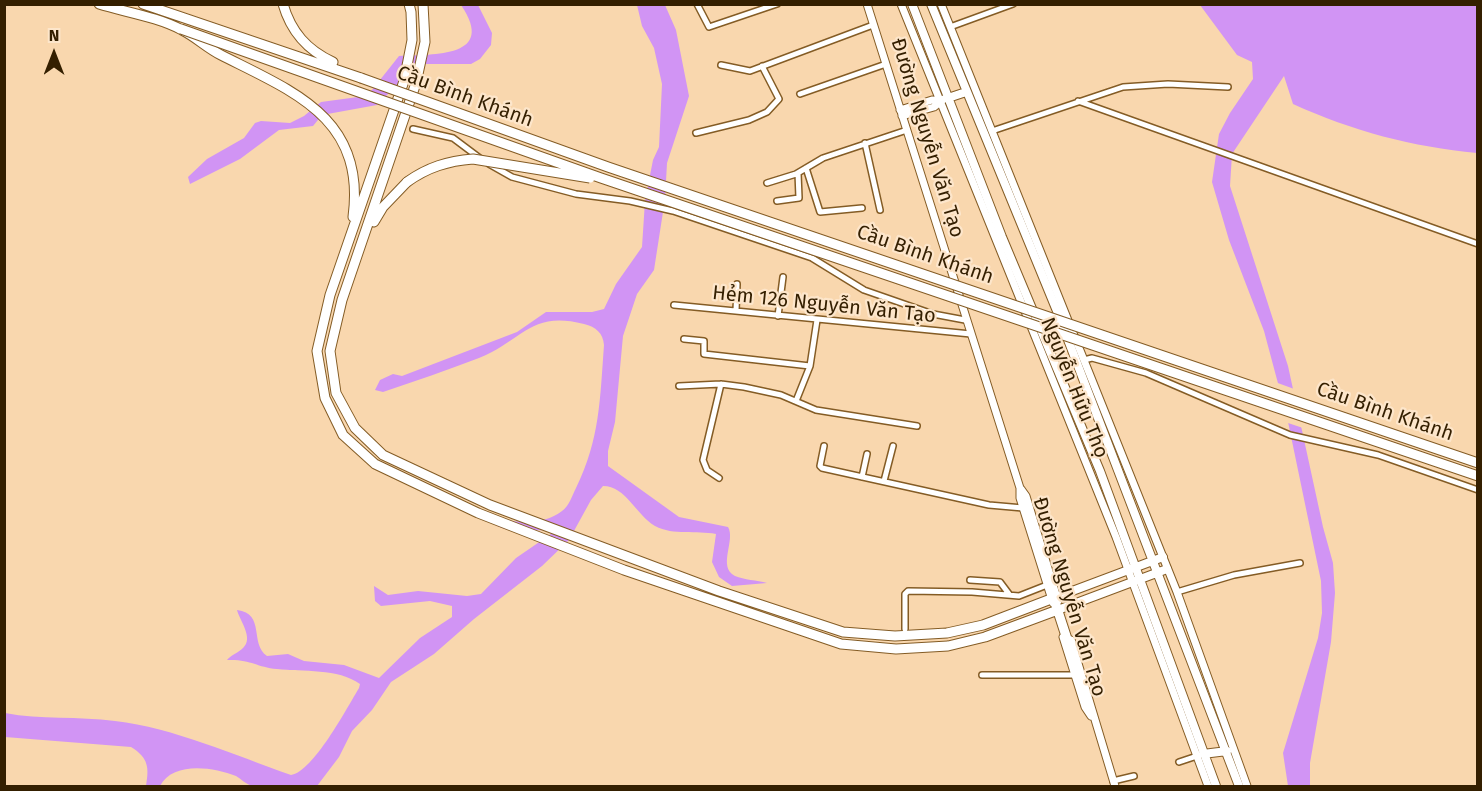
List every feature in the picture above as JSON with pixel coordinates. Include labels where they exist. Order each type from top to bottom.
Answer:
[{"type":"highway","points":[[99,4],[181,29],[601,178]]},
{"type":"highway","points":[[143,4],[361,78]]},
{"type":"highway","points":[[283,4],[288,20],[306,45],[321,57],[361,78]]},
{"type":"highway","points":[[408,4],[411,12],[412,40],[404,81],[330,295],[317,351],[324,398],[343,435],[375,464],[407,481],[487,515],[574,550],[841,644],[896,649],[948,646],[985,637],[1058,610]]},
{"type":"highway","points":[[423,4],[425,42],[416,83],[342,300],[330,351],[336,393],[355,428],[383,454],[490,504],[719,591],[843,632],[895,636],[947,633],[983,625],[1054,598],[1067,639],[1071,642]]},
{"type":"highway","points":[[181,29],[219,54],[273,79],[320,113],[343,141],[354,174],[355,201],[346,252]]},
{"type":"highway","name":"Cầu Bình Khánh","points":[[361,78],[608,167],[1478,463]]},
{"type":"highway","points":[[362,245],[383,207],[407,182],[431,167],[473,159],[569,176],[601,178]]},
{"type":"highway","name":"Cầu Bình Khánh","points":[[601,178],[1478,476]]},
{"type":"main road","name":"Đường Nguyễn Văn Tạo","points":[[867,4],[965,320],[1020,488],[1023,508],[1047,585],[1054,598]]},
{"type":"main road","name":"Nguyễn Hữu Thọ","points":[[901,4],[944,99],[1100,471],[1200,755],[1208,786]]},
{"type":"main road","name":"Nguyễn Hữu Thọ","points":[[912,4],[944,99]]},
{"type":"main road","points":[[931,4],[970,90]]},
{"type":"main road","points":[[941,4],[970,90]]},
{"type":"main road","name":"Nguyễn Hữu Thọ","points":[[970,90],[992,131],[1177,592],[1239,786]]},
{"type":"main road","name":"Nguyễn Hữu Thọ","points":[[970,90],[998,170],[1158,572],[1247,786]]},
{"type":"main road","points":[[901,113],[934,106],[944,99],[970,90]]},
{"type":"main road","name":"Đường Nguyễn Văn Tạo","points":[[1020,488],[1026,496],[1054,598]]},
{"type":"main road","points":[[1054,598],[1163,557]]},
{"type":"main road","points":[[1058,610],[1167,569]]},
{"type":"main road","name":"Đường Nguyễn Văn Tạo","points":[[1058,610],[1085,707],[1091,716],[1114,784]]},
{"type":"main road","name":"Đường Nguyễn Văn Tạo","points":[[1071,642],[1091,705],[1091,716]]},
{"type":"main road","points":[[1200,755],[1227,751]]},
{"type":"main road","name":"Nguyễn Hữu Thọ","points":[[1200,755],[1216,786]]},
{"type":"street","points":[[697,4],[709,27],[777,4]]},
{"type":"street","points":[[950,27],[1013,4]]},
{"type":"street","points":[[721,65],[745,72],[873,25]]},
{"type":"street","points":[[800,94],[844,81],[886,64]]},
{"type":"street","points":[[696,133],[734,125],[767,112],[779,99],[762,66]]},
{"type":"street","points":[[992,131],[1123,87],[1142,84],[1228,87]]},
{"type":"street","points":[[1078,101],[1478,244]]},
{"type":"street","points":[[413,129],[438,137],[453,138],[512,177],[576,194],[630,201],[673,211],[812,258],[864,290],[933,314],[965,320]]},
{"type":"street","points":[[766,183],[798,173],[823,158],[907,130]]},
{"type":"street","points":[[865,144],[880,210]]},
{"type":"street","points":[[806,168],[820,212],[862,208]]},
{"type":"street","points":[[777,201],[799,198],[798,173]]},
{"type":"street","points":[[778,316],[783,277]]},
{"type":"street","points":[[736,311],[737,284]]},
{"type":"street","name":"Hẻm 126 Nguyễn Văn Tạo","points":[[674,305],[971,334]]},
{"type":"street","points":[[796,401],[810,366],[817,320]]},
{"type":"street","points":[[684,339],[704,341],[704,354],[810,366]]},
{"type":"street","points":[[1084,360],[1092,358],[1146,373],[1290,435],[1378,455],[1478,490]]},
{"type":"street","points":[[719,477],[707,470],[703,460],[722,384]]},
{"type":"street","points":[[679,386],[722,384],[763,390],[816,410],[917,426]]},
{"type":"street","points":[[824,446],[820,466],[826,469],[989,506],[1023,508]]},
{"type":"street","points":[[884,481],[893,446]]},
{"type":"street","points":[[862,477],[867,454]]},
{"type":"street","points":[[1177,592],[1234,575],[1300,562]]},
{"type":"street","points":[[970,580],[1000,582],[1009,594]]},
{"type":"street","points":[[905,629],[905,594],[908,591],[1022,596],[1047,585]]},
{"type":"street","points":[[982,675],[1075,675]]},
{"type":"street","points":[[1179,762],[1200,755]]},
{"type":"street","points":[[1114,784],[1134,776]]},
{"type":"shaded area","points":[[461,5],[478,5],[492,33],[491,45],[480,59],[471,64],[418,64],[377,105],[322,115],[313,126],[279,130],[240,159],[190,184],[188,177],[207,159],[244,138],[255,123],[261,121],[290,123],[304,116],[321,102],[358,97],[372,90],[399,56],[429,55],[457,50],[466,44],[471,35],[470,22]]},
{"type":"shaded area","points":[[637,5],[665,5],[676,30],[689,96],[667,163],[665,199],[654,270],[637,294],[623,336],[615,422],[608,451],[608,466],[679,517],[728,527],[730,539],[727,566],[730,572],[735,576],[767,583],[732,586],[719,577],[712,562],[716,534],[662,529],[648,521],[625,496],[611,487],[603,486],[591,500],[569,540],[542,566],[474,619],[434,654],[391,682],[372,710],[352,731],[339,757],[317,786],[258,787],[227,773],[194,768],[174,773],[160,786],[146,786],[146,764],[141,755],[131,747],[5,737],[5,713],[115,721],[182,736],[291,775],[300,771],[319,751],[338,724],[360,684],[331,673],[277,669],[227,660],[243,648],[247,639],[237,610],[251,617],[259,644],[267,656],[288,654],[304,661],[344,665],[379,678],[420,638],[452,617],[452,606],[430,601],[381,606],[375,601],[374,586],[388,595],[418,591],[467,596],[481,594],[516,558],[551,534],[550,531],[545,530],[506,529],[499,527],[486,516],[505,520],[535,521],[554,516],[568,504],[590,453],[598,418],[604,345],[602,337],[595,329],[584,324],[566,321],[539,324],[479,358],[383,392],[375,390],[380,380],[393,374],[402,376],[517,332],[546,312],[592,312],[604,309],[616,284],[642,247],[645,201],[653,160],[659,147],[662,84],[654,48],[642,26]]},
{"type":"shaded area","points":[[1200,5],[1477,5],[1477,153],[1406,142],[1360,130],[1315,114],[1293,104],[1284,76],[1232,154],[1230,186],[1288,366],[1333,563],[1335,593],[1331,642],[1310,763],[1310,786],[1288,786],[1283,753],[1318,638],[1322,613],[1321,581],[1287,417],[1264,331],[1229,240],[1212,182],[1219,134],[1253,79],[1252,62],[1237,55]]},
{"type":"pier","points":[[1275,382],[1297,390],[1306,429],[1285,422]]}]
